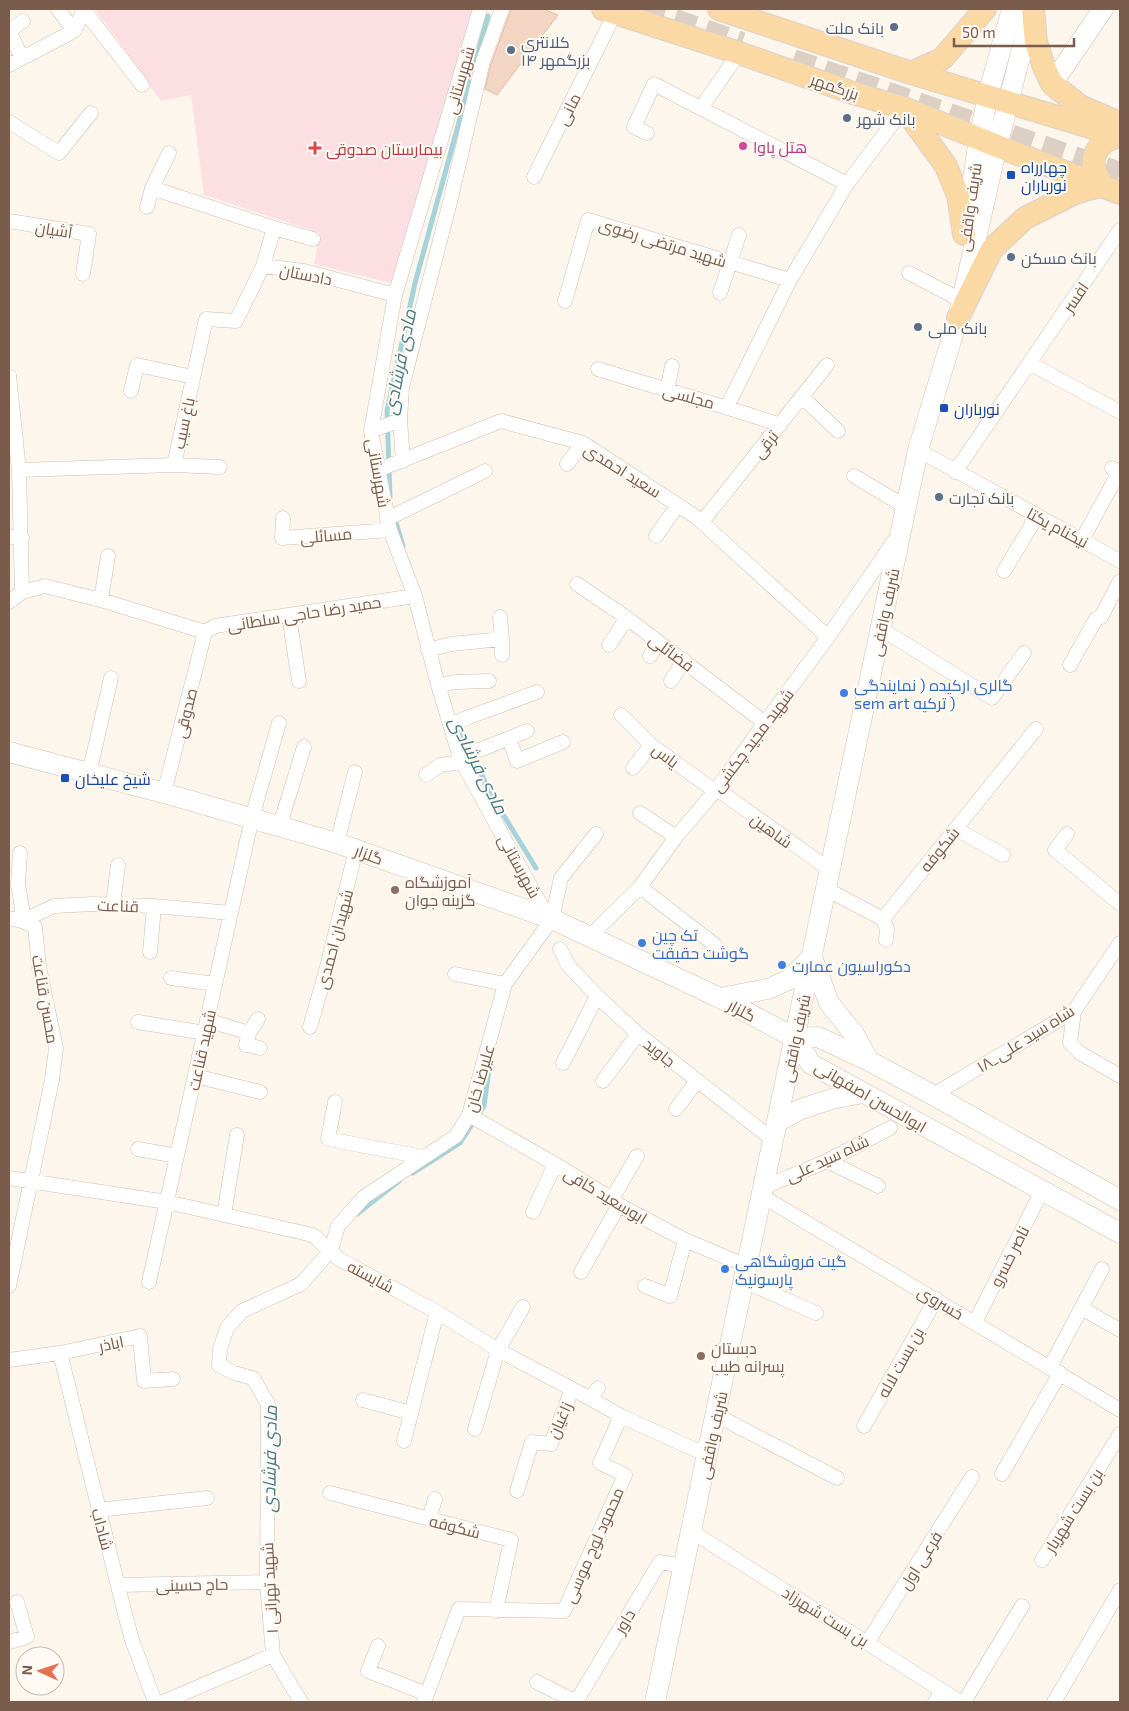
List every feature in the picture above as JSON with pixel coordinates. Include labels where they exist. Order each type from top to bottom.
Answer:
[{"type":"main road","points":[[719,9],[751,14],[910,73],[1120,132]]},
{"type":"main road","points":[[910,73],[942,59],[985,9]]},
{"type":"main road","points":[[988,143],[998,98],[1012,9]]},
{"type":"main road","points":[[998,98],[1033,9]]},
{"type":"main road","points":[[1033,9],[1036,42],[1052,84],[1080,106],[1120,132]]},
{"type":"main road","points":[[1052,84],[1103,9]]},
{"type":"main road","name":"بزرگمهر","points":[[609,11],[739,53],[853,93],[904,108],[988,143],[1112,189]]},
{"type":"main road","points":[[904,108],[946,166],[958,195],[964,234]]},
{"type":"main road","points":[[1112,189],[1096,176],[1093,166],[1095,155],[1100,145],[1120,132]]},
{"type":"main road","name":"شریف واقفی","points":[[957,308],[964,234],[988,143]]},
{"type":"main road","name":"شریف واقفی","points":[[655,1702],[900,532],[918,450],[957,308],[988,143]]},
{"type":"main road","points":[[957,308],[992,249],[1025,218],[1075,193],[1112,189]]},
{"type":"main road","name":"گلزار","points":[[9,752],[164,793],[337,843],[550,918],[720,998],[795,1038]]},
{"type":"main road","points":[[720,998],[768,989],[790,979],[812,957],[829,1003],[854,1034],[869,1061]]},
{"type":"main road","name":"ابوالحسن اصفهانی","points":[[1120,1200],[869,1061],[818,1037],[795,1038],[811,1064],[1120,1234]]},
{"type":"main road","points":[[775,1131],[801,1109],[832,1099],[863,1093]]},
{"type":"main road","points":[[1084,1214],[1096,1210],[1100,1204],[1101,1198],[1095,1186]]},
{"type":"street","points":[[58,9],[74,31]]},
{"type":"street","name":"شهرستانی","points":[[480,9],[395,295],[371,431],[389,524],[415,596],[428,650],[461,758],[550,918]]},
{"type":"street","name":"شهرستانی","points":[[403,461],[400,420],[402,387],[450,202],[483,61],[502,9]]},
{"type":"street","points":[[9,65],[74,31],[84,10],[142,85]]},
{"type":"street","name":"مانی","points":[[534,177],[609,11]]},
{"type":"street","points":[[22,58],[9,31],[23,21]]},
{"type":"street","points":[[701,108],[739,53]]},
{"type":"street","points":[[647,133],[634,126],[654,84],[848,184]]},
{"type":"street","points":[[727,407],[790,280],[848,184],[904,108]]},
{"type":"street","points":[[9,122],[59,153],[91,113]]},
{"type":"street","points":[[147,207],[152,188],[168,153]]},
{"type":"street","points":[[152,188],[313,239]]},
{"type":"street","name":"شهید مرتضی رضوی","points":[[565,302],[588,220],[790,280]]},
{"type":"street","name":"آشیان","points":[[9,222],[89,234],[83,274]]},
{"type":"street","name":"دادستان","points":[[274,228],[263,266],[304,271],[395,295]]},
{"type":"street","name":"افسر","points":[[955,472],[1120,230]]},
{"type":"street","points":[[720,293],[739,235]]},
{"type":"street","name":"باغ سیب","points":[[20,470],[174,465],[206,319],[236,321],[263,266]]},
{"type":"street","points":[[910,273],[957,308]]},
{"type":"street","points":[[1029,363],[1120,412]]},
{"type":"street","points":[[131,391],[137,365],[193,377]]},
{"type":"street","points":[[667,391],[672,366]]},
{"type":"street","name":"ترقی","points":[[702,522],[827,366]]},
{"type":"street","name":"مجلسی","points":[[598,369],[667,391],[727,407],[780,425]]},
{"type":"street","points":[[9,382],[20,470],[15,537],[22,592],[9,602]]},
{"type":"street","points":[[802,397],[838,432]]},
{"type":"street","points":[[371,431],[400,420]]},
{"type":"street","name":"سعید احمدی","points":[[378,470],[501,421],[583,443],[702,522],[828,637]]},
{"type":"street","points":[[567,464],[583,443]]},
{"type":"street","name":"نیکنام یکتا","points":[[918,450],[1120,561]]},
{"type":"street","points":[[174,465],[220,467]]},
{"type":"street","points":[[1082,540],[1119,472],[1112,468]]},
{"type":"street","points":[[389,524],[404,510],[486,471]]},
{"type":"street","points":[[854,476],[906,508]]},
{"type":"street","points":[[656,536],[678,505]]},
{"type":"street","points":[[1004,570],[1031,526],[1034,514]]},
{"type":"street","name":"مسائلی","points":[[283,518],[282,538],[389,524]]},
{"type":"street","name":"شهید مجید چکشی","points":[[590,936],[640,887],[676,837],[715,791],[828,637],[900,532]]},
{"type":"street","points":[[101,600],[108,556]]},
{"type":"street","points":[[1070,665],[1096,620],[1101,617],[1120,581]]},
{"type":"street","name":"فضائلی","points":[[577,584],[684,660],[765,723]]},
{"type":"street","name":"حمید رضا حاجی سلطانی","points":[[22,592],[46,586],[101,600],[205,632],[215,626],[415,596]]},
{"type":"street","points":[[289,616],[299,681]]},
{"type":"street","points":[[500,617],[502,655]]},
{"type":"street","points":[[609,645],[627,618]]},
{"type":"street","points":[[880,628],[992,698],[1024,653]]},
{"type":"street","name":"صدوقی","points":[[164,793],[205,632]]},
{"type":"street","points":[[428,650],[451,644],[502,639]]},
{"type":"street","points":[[650,656],[658,642]]},
{"type":"street","points":[[671,680],[684,660]]},
{"type":"street","points":[[89,774],[111,678]]},
{"type":"street","points":[[438,685],[456,682],[489,681]]},
{"type":"street","points":[[451,725],[537,692]]},
{"type":"street","name":"یاس","points":[[621,715],[651,745],[715,791]]},
{"type":"street","name":"شهید قناعت","points":[[149,1282],[252,818],[279,723]]},
{"type":"street","name":"شکوفه","points":[[883,919],[1036,729]]},
{"type":"street","points":[[426,775],[440,765],[527,731]]},
{"type":"street","points":[[509,738],[517,761],[563,742]]},
{"type":"street","points":[[633,768],[651,745]]},
{"type":"street","points":[[280,826],[304,747]]},
{"type":"street","points":[[337,843],[355,772]]},
{"type":"street","name":"شاهین","points":[[715,791],[721,792],[828,879]]},
{"type":"street","points":[[640,813],[676,837]]},
{"type":"street","points":[[956,829],[1003,856]]},
{"type":"street","points":[[550,918],[561,878],[596,834]]},
{"type":"street","points":[[1067,834],[1055,850],[1120,904]]},
{"type":"street","name":"شهیدان احمدی","points":[[310,1027],[356,850]]},
{"type":"street","points":[[15,920],[22,908],[18,884],[20,853]]},
{"type":"street","points":[[113,904],[118,865]]},
{"type":"street","points":[[828,879],[883,919],[887,929],[886,940]]},
{"type":"street","points":[[640,887],[715,945]]},
{"type":"street","name":"قناعت","points":[[15,920],[54,906],[113,904],[231,914]]},
{"type":"street","points":[[150,952],[154,906]]},
{"type":"street","name":"علیرضا خان","points":[[332,1250],[338,1226],[364,1196],[456,1136],[468,1115],[505,984],[550,918]]},
{"type":"street","name":"محسن قناعت","points":[[15,920],[35,927],[39,967],[56,1048],[52,1080],[32,1182]]},
{"type":"street","name":"۱۸_شاه سید علی","points":[[933,1095],[1074,1011],[1120,943]]},
{"type":"street","name":"جاوید","points":[[560,949],[568,965],[597,996],[638,1034],[697,1081],[775,1131]]},
{"type":"street","points":[[455,974],[505,984]]},
{"type":"street","points":[[171,978],[215,984]]},
{"type":"street","points":[[563,1063],[597,996]]},
{"type":"street","points":[[1074,1011],[1070,1043],[1080,1053],[1120,1076]]},
{"type":"street","points":[[258,1020],[249,1033],[246,1045],[260,1048]]},
{"type":"street","points":[[138,1022],[206,1027],[249,1033]]},
{"type":"street","points":[[602,1081],[638,1034]]},
{"type":"street","points":[[195,1076],[260,1092]]},
{"type":"street","points":[[676,1109],[697,1081]]},
{"type":"street","points":[[335,1102],[328,1138],[422,1157]]},
{"type":"street","name":"ابوسعید کافی","points":[[468,1115],[555,1164],[616,1202],[816,1313]]},
{"type":"street","name":"شاه سید علی","points":[[763,1191],[827,1161],[890,1128]]},
{"type":"street","points":[[224,1215],[237,1135]]},
{"type":"street","points":[[138,1149],[177,1156]]},
{"type":"street","points":[[581,1272],[637,1156]]},
{"type":"street","points":[[827,1161],[878,1186]]},
{"type":"street","points":[[533,1212],[555,1164]]},
{"type":"street","name":"شایسته","points":[[9,1178],[167,1202],[313,1235],[332,1250],[339,1259],[437,1312],[498,1350],[572,1390],[595,1393],[621,1416],[707,1455]]},
{"type":"street","points":[[9,1286],[12,1256],[32,1182]]},
{"type":"street","name":"خسروی","points":[[763,1191],[936,1299],[1120,1410]]},
{"type":"street","name":"ناصر خسرو","points":[[975,1322],[1042,1191]]},
{"type":"street","points":[[645,1286],[670,1296],[685,1240]]},
{"type":"street","name":"شهید تهرانی ۱","points":[[300,1702],[273,1655],[267,1582],[268,1404],[253,1378],[234,1373],[219,1365],[220,1349],[226,1328],[242,1311],[301,1284],[332,1250]]},
{"type":"street","points":[[1002,1474],[1055,1370],[1081,1308],[1102,1268]]},
{"type":"street","name":"بن بست لاله","points":[[864,1426],[936,1299]]},
{"type":"street","points":[[475,1429],[498,1350],[523,1306]]},
{"type":"street","points":[[1081,1308],[1120,1330]]},
{"type":"street","points":[[404,1441],[437,1312]]},
{"type":"street","name":"اباذر","points":[[9,1360],[60,1353],[140,1336],[144,1381],[173,1379]]},
{"type":"street","name":"شاداب","points":[[60,1353],[132,1640],[155,1702]]},
{"type":"street","name":"زاغیان","points":[[516,1491],[532,1442],[551,1444],[572,1390]]},
{"type":"street","points":[[364,1400],[412,1413]]},
{"type":"street","points":[[716,1415],[838,1478]]},
{"type":"street","name":"محمود لوح موسی","points":[[426,1698],[459,1609],[564,1611],[625,1475],[600,1463],[621,1416]]},
{"type":"street","name":"بن بست شهریار","points":[[1042,1560],[1120,1434]]},
{"type":"street","name":"فرعی اول","points":[[867,1643],[972,1477]]},
{"type":"street","name":"شکوفه","points":[[330,1493],[511,1540],[496,1611]]},
{"type":"street","points":[[98,1510],[207,1498]]},
{"type":"street","points":[[429,1519],[435,1499]]},
{"type":"street","name":"بن بست شهرزاد","points":[[691,1531],[867,1643],[938,1696],[962,1702],[1022,1606]]},
{"type":"street","name":"داور","points":[[576,1702],[660,1562],[684,1566]]},
{"type":"street","name":"حاج حسینی","points":[[118,1585],[267,1582]]},
{"type":"street","points":[[1054,1702],[1120,1590]]},
{"type":"street","points":[[9,1642],[27,1637],[17,1602]]},
{"type":"street","points":[[378,1646],[368,1671],[426,1698]]},
{"type":"street","points":[[163,1702],[273,1655]]},
{"type":"street","points":[[536,1682],[576,1702]]},
{"type":"shaded area","name":"بیمارستان صدوقی","points":[[96,9],[472,9],[406,238],[391,283],[314,264],[320,233],[204,195],[191,95],[161,101]]},
{"type":"building","name":"کلانتری ۱۴ بزرگمهر","points":[[511,9],[543,9],[558,15],[497,95],[485,89],[491,64]]},
{"type":"waterway","name":"مادی فرشادی","points":[[390,498],[387,411],[415,283],[488,16]]},
{"type":"waterway","name":"مادی فرشادی","points":[[394,516],[403,546]]},
{"type":"waterway","name":"مادی فرشادی","points":[[457,724],[493,798],[536,868]]},
{"type":"waterway","name":"مادی فرشادی","points":[[413,1173],[460,1143],[484,1106],[490,1062]]},
{"type":"waterway","name":"مادی فرشادی","points":[[357,1214],[399,1181]]},
{"type":"tunnel","points":[[643,9],[742,43]]},
{"type":"tunnel","points":[[793,60],[1120,173]]},
{"type":"place","name":"بانک ملت","points":[[894,27]]},
{"type":"place","name":"کلانتری ۱۴ بزرگمهر","points":[[511,50]]},
{"type":"place","name":"بانک شهر","points":[[847,118]]},
{"type":"place","name":"هتل پاوا","points":[[743,146]]},
{"type":"place","name":"بیمارستان صدوقی","points":[[315,148]]},
{"type":"place","name":"چهارراه نورباران","points":[[1011,175]]},
{"type":"place","name":"بانک مسکن","points":[[1011,257]]},
{"type":"place","name":"بانک ملی","points":[[918,327]]},
{"type":"place","name":"نورباران","points":[[944,408]]},
{"type":"place","name":"بانک تجارت","points":[[939,497]]},
{"type":"place","name":"گالری ارکیده ( نمایندگی sem art ترکیه )","points":[[844,693]]},
{"type":"place","name":"شیخ علیخان","points":[[65,778]]},
{"type":"place","name":"آموزشگاه گزینه جوان","points":[[395,890]]},
{"type":"place","name":"تک چین گوشت حقیقت","points":[[642,943]]},
{"type":"place","name":"دکوراسیون عمارت","points":[[782,965]]},
{"type":"place","name":"گیت فروشگاهی پارسونیک","points":[[725,1269]]},
{"type":"place","name":"دبستان پسرانه طیب","points":[[701,1356]]}]
